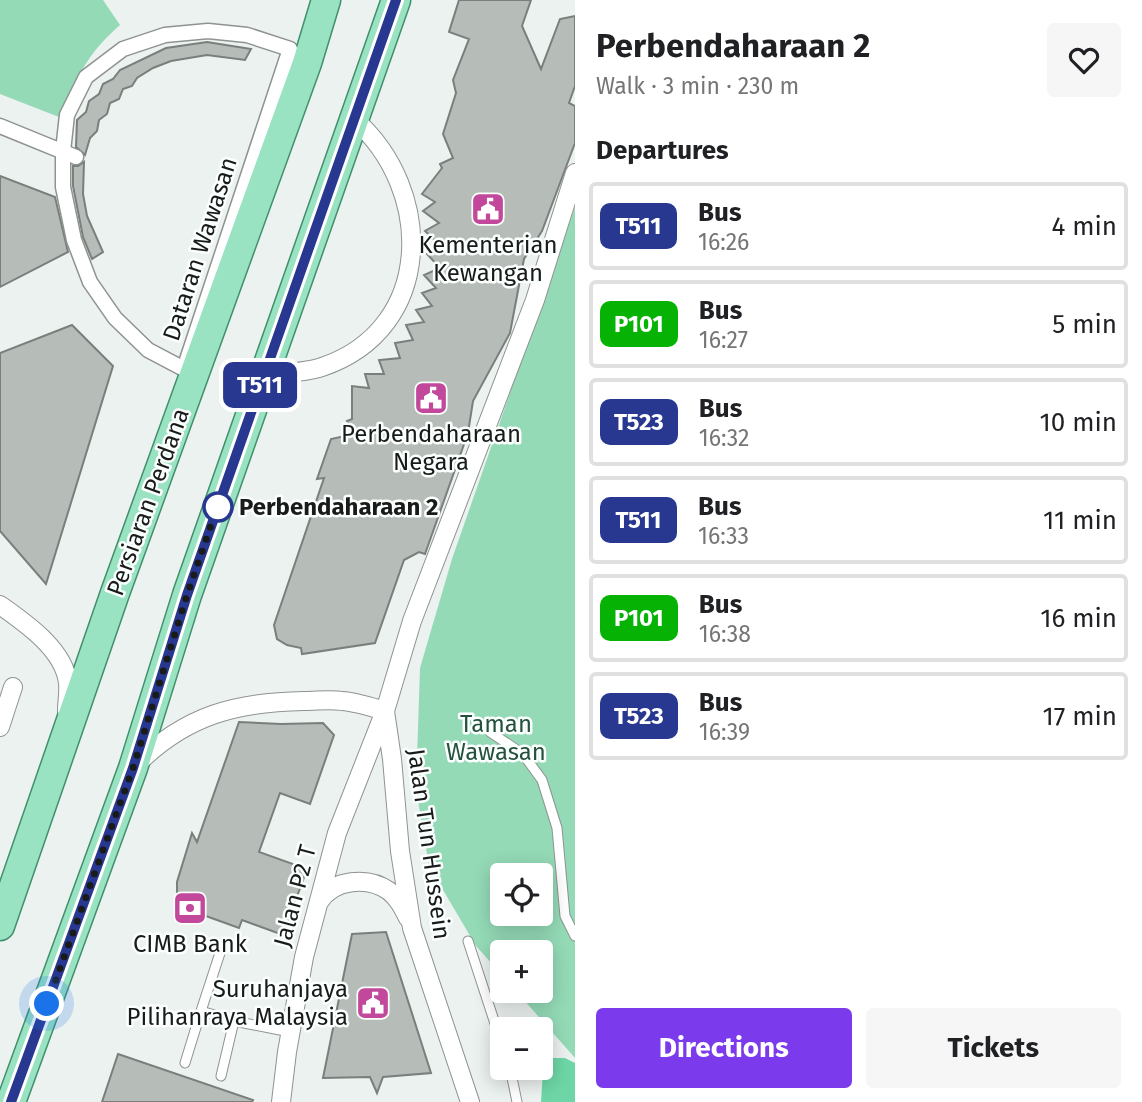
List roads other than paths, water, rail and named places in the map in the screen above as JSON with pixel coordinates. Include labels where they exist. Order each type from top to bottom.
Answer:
[{"type":"main road","name":"Persiaran Perdana","points":[[0,926],[65,735],[307,63],[326,0]]},
{"type":"main road","points":[[11,1102],[133,768],[187,595],[396,0]]},
{"type":"street","name":"Dataran Wawasan","points":[[208,31],[247,35],[290,49],[184,369],[148,351],[116,318],[90,282],[74,240],[63,187],[70,154],[67,115],[86,77],[123,49],[165,35],[208,31]]},
{"type":"street","points":[[264,375],[294,373],[322,367],[352,352],[372,337],[392,316],[405,289],[413,239],[403,191],[391,167],[366,130],[354,119]]},
{"type":"street","points":[[0,126],[70,154]]},
{"type":"street","name":"Jalan P2 T","points":[[281,1102],[304,957],[337,833],[384,711],[412,621],[535,300],[575,173]]},
{"type":"street","points":[[0,605],[25,624],[59,660],[68,681],[65,735]]},
{"type":"street","points":[[0,727],[13,687]]},
{"type":"street","points":[[133,768],[171,734],[197,720],[249,705],[269,702],[342,701],[384,711]]},
{"type":"street","name":"Jalan Tun Hussein","points":[[384,711],[412,928],[470,1102]]},
{"type":"street","points":[[316,908],[323,897],[334,888],[348,883],[369,883],[389,891],[399,902],[412,928]]},
{"type":"lane","points":[[490,732],[523,754],[542,780],[557,828],[565,916],[575,936]]},
{"type":"lane","points":[[468,941],[493,1017]]},
{"type":"lane","points":[[185,1063],[220,953]]},
{"type":"lane","points":[[201,1011],[234,1021],[290,1032]]},
{"type":"lane","points":[[222,1076],[234,1021]]},
{"type":"lane","points":[[512,1080],[517,1102]]},
{"type":"place","name":"Kementerian Kewangan","points":[[488,209]]},
{"type":"place","name":"Perbendaharaan Negara","points":[[431,398]]},
{"type":"place","name":"Perbendaharaan 2","points":[[218,507]]},
{"type":"place","name":"CIMB Bank","points":[[190,908]]},
{"type":"place","name":"Suruhanjaya Pilihanraya Malaysia","points":[[373,1003]]},
{"type":"park label","name":"Taman Wawasan","points":[[496,738]]}]
